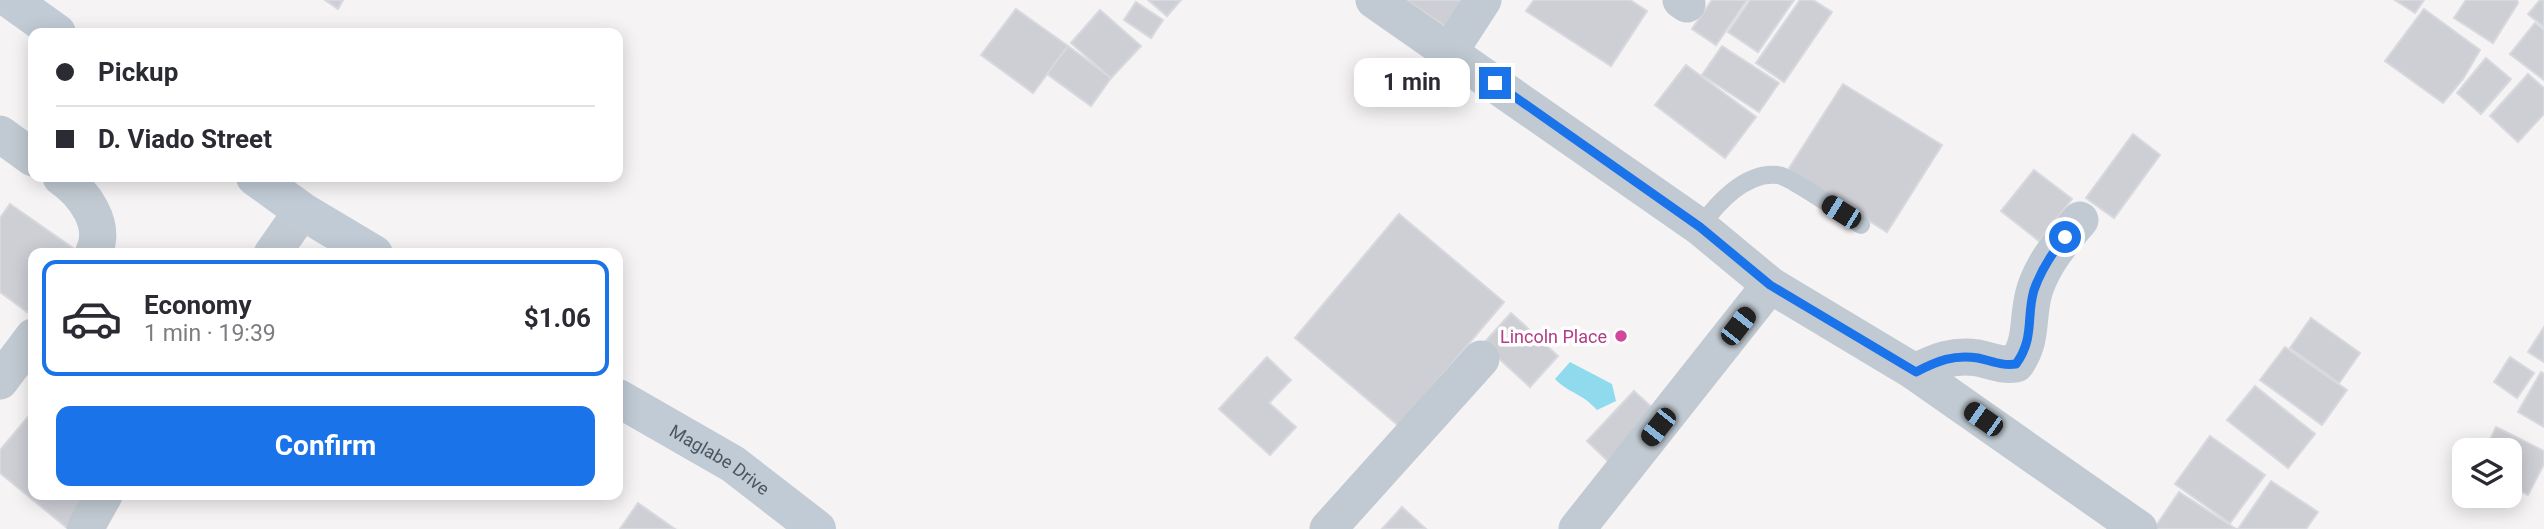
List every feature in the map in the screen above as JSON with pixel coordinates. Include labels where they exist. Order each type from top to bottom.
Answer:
[{"type":"main road","points":[[11,0],[50,28]]},
{"type":"main road","points":[[262,182],[302,211],[364,248]]},
{"type":"main road","name":"Maglabe Drive","points":[[623,401],[733,464],[817,529]]},
{"type":"street","points":[[1374,0],[1700,227],[1770,285],[1916,372],[2139,529]]},
{"type":"street","points":[[1450,51],[1483,0]]},
{"type":"street","points":[[0,134],[28,154]]},
{"type":"street","points":[[68,182],[88,205],[97,223],[96,248]]},
{"type":"street","points":[[276,248],[302,211]]},
{"type":"street","points":[[1916,372],[1940,359],[1960,356],[2003,366],[2016,364],[2026,345],[2034,291],[2051,255],[2080,220]]},
{"type":"street","points":[[1577,529],[1770,285]]},
{"type":"street","points":[[0,381],[28,344]]},
{"type":"street","points":[[1328,529],[1481,359]]},
{"type":"street","points":[[85,529],[100,500]]},
{"type":"lane","points":[[1700,227],[1711,212],[1754,176],[1780,175],[1861,225]]},
{"type":"water","points":[[1570,362],[1612,384],[1616,401],[1597,410],[1560,384],[1555,379]]},
{"type":"building","points":[[325,0],[343,0],[338,9]]},
{"type":"building","points":[[1148,0],[1181,0],[1167,16]]},
{"type":"building","points":[[1406,0],[1468,0],[1449,29]]},
{"type":"building","points":[[1534,0],[1630,0],[1647,11],[1611,66],[1526,11]]},
{"type":"building","points":[[1712,0],[1747,0],[1716,45],[1692,29]]},
{"type":"building","points":[[1750,0],[1794,0],[1758,52],[1728,32]]},
{"type":"building","points":[[1800,0],[1813,0],[1832,12],[1784,82],[1756,63]]},
{"type":"building","points":[[2395,0],[2424,0],[2415,13]]},
{"type":"building","points":[[2466,0],[2517,0],[2518,3],[2493,43],[2454,18]]},
{"type":"building","points":[[2540,0],[2544,0],[2544,27],[2528,14]]},
{"type":"building","points":[[1136,2],[1163,20],[1151,38],[1124,20]]},
{"type":"building","points":[[1016,9],[1068,46],[1033,93],[981,55]]},
{"type":"building","points":[[2424,9],[2480,50],[2463,79],[2443,103],[2385,61]]},
{"type":"building","points":[[1100,10],[1141,46],[1111,78],[1071,43]]},
{"type":"building","points":[[2535,23],[2544,30],[2544,80],[2510,54]]},
{"type":"building","points":[[1068,46],[1111,78],[1091,106],[1047,74]]},
{"type":"building","points":[[1722,46],[1779,83],[1759,112],[1702,75]]},
{"type":"building","points":[[2486,58],[2511,79],[2481,114],[2457,93]]},
{"type":"building","points":[[1686,65],[1756,117],[1725,158],[1655,105]]},
{"type":"building","points":[[2528,74],[2544,88],[2544,114],[2518,142],[2490,116]]},
{"type":"building","points":[[1843,84],[1942,145],[1887,232],[1788,170]]},
{"type":"building","points":[[2133,134],[2160,155],[2114,218],[2086,198]]},
{"type":"building","points":[[2034,170],[2072,199],[2039,241],[2001,211]]},
{"type":"building","points":[[10,204],[73,248],[28,248],[27,312],[0,292],[0,218]]},
{"type":"building","points":[[1399,214],[1504,302],[1399,426],[1295,338]]},
{"type":"building","points":[[1511,313],[1558,356],[1530,387],[1483,344]]},
{"type":"building","points":[[2311,318],[2360,353],[2339,383],[2290,348]]},
{"type":"building","points":[[2544,327],[2544,362],[2528,352]]},
{"type":"building","points":[[2285,347],[2347,390],[2322,425],[2260,380]]},
{"type":"building","points":[[1267,357],[1291,380],[1269,403],[1296,427],[1270,455],[1219,409]]},
{"type":"building","points":[[2510,357],[2534,373],[2517,398],[2494,382]]},
{"type":"building","points":[[2541,372],[2544,374],[2544,427],[2518,412]]},
{"type":"building","points":[[2255,386],[2315,434],[2288,468],[2227,420]]},
{"type":"building","points":[[1634,391],[1658,413],[1611,464],[1587,441]]},
{"type":"building","points":[[28,417],[28,496],[0,473],[0,450]]},
{"type":"building","points":[[2496,427],[2518,438],[2491,438]]},
{"type":"building","points":[[2210,436],[2265,475],[2230,523],[2175,484]]},
{"type":"building","points":[[2522,440],[2544,451],[2544,464],[2528,495],[2522,492]]},
{"type":"building","points":[[2271,481],[2318,512],[2306,529],[2238,529]]},
{"type":"building","points":[[2179,492],[2236,529],[2154,529]]},
{"type":"building","points":[[33,500],[89,500],[66,527]]},
{"type":"building","points":[[638,503],[675,529],[620,529]]},
{"type":"building","points":[[1402,507],[1426,529],[1382,529]]},
{"type":"place","name":"Lincoln Place","points":[[1621,336]]},
{"type":"route","points":[[1495,83],[1700,227],[1770,285],[1916,372],[1940,359],[1960,356],[2003,366],[2016,364],[2026,345],[2034,291],[2051,255],[2065,237]]}]
